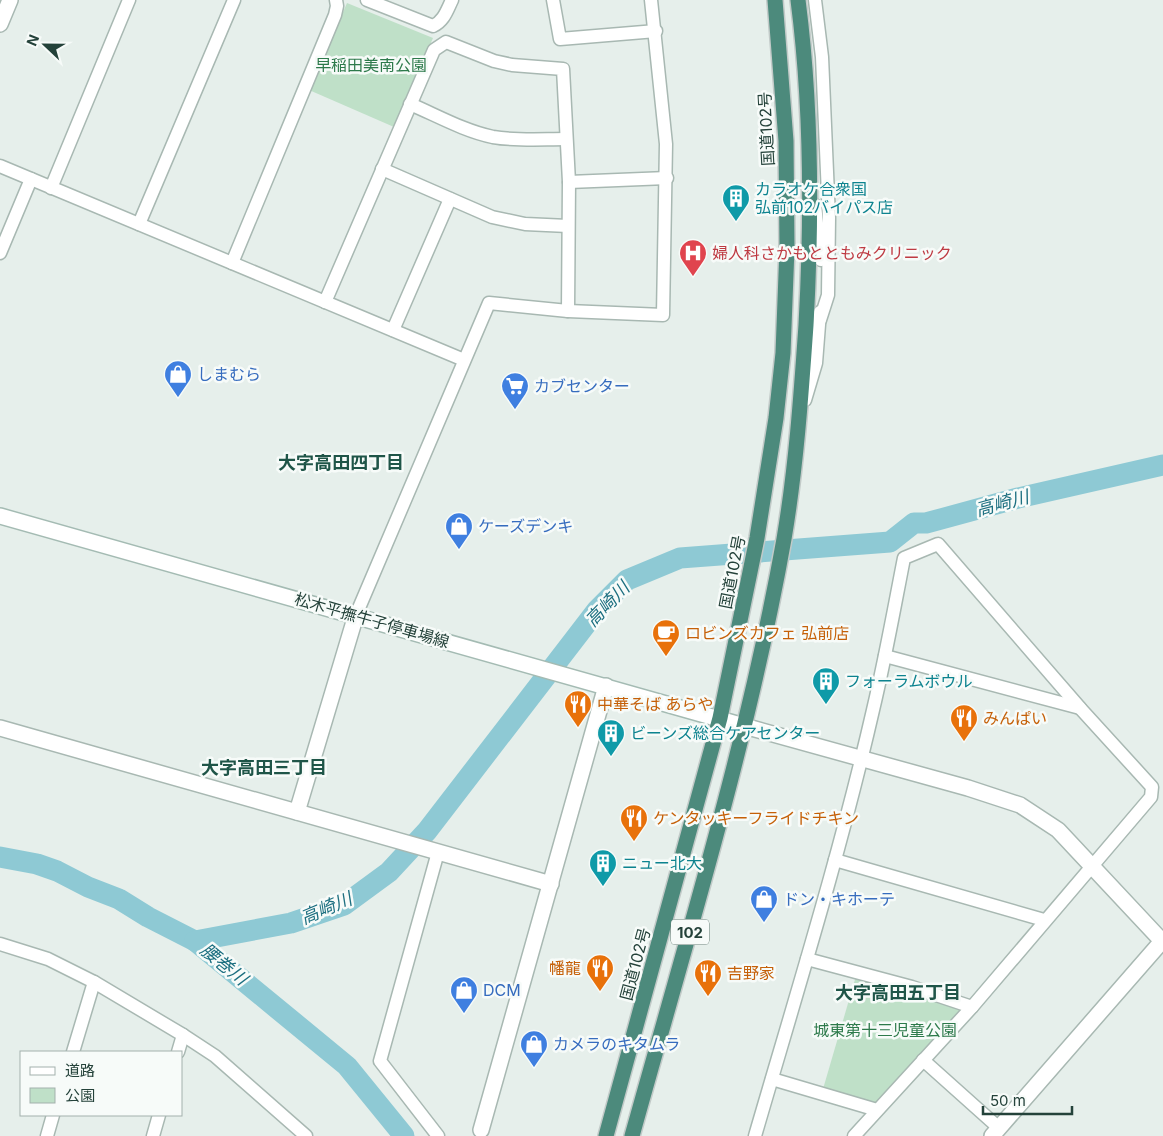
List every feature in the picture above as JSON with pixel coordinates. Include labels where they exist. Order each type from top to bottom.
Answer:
[{"type":"highway","name":"国道102号","points":[[606,1136],[720,718],[757,538],[776,418],[783,353],[787,255],[786,141],[775,0]]},
{"type":"highway","name":"102","points":[[632,1136],[701,894],[744,726],[784,536],[801,414],[811,170],[805,51],[798,0]]},
{"type":"street","points":[[0,24],[10,0]]},
{"type":"street","points":[[51,188],[129,0]]},
{"type":"street","points":[[139,224],[234,0]]},
{"type":"street","points":[[232,263],[334,15],[337,6],[336,0]]},
{"type":"street","points":[[368,0],[433,26],[439,23],[445,15],[452,0]]},
{"type":"street","points":[[553,0],[560,39],[656,32]]},
{"type":"street","points":[[298,812],[356,615],[489,303],[568,311],[663,315],[667,178],[656,32],[651,0]]},
{"type":"street","points":[[815,0],[822,57],[829,218],[828,295],[820,320]]},
{"type":"street","points":[[324,302],[434,50],[446,42],[503,63],[563,69],[569,182],[568,311]]},
{"type":"street","points":[[410,104],[474,132],[508,139],[566,139]]},
{"type":"street","points":[[0,166],[464,360]]},
{"type":"street","points":[[382,169],[492,217],[525,224],[568,226]]},
{"type":"street","points":[[801,414],[816,363],[820,320],[821,253],[811,170]]},
{"type":"street","points":[[569,182],[667,178]]},
{"type":"street","points":[[0,252],[31,179]]},
{"type":"street","points":[[393,330],[450,199]]},
{"type":"street","name":"松木平撫牛子停車場線","points":[[0,516],[720,718],[1020,805],[1058,830],[1162,941]]},
{"type":"street","points":[[755,1136],[807,959],[861,758],[885,656],[904,558],[938,544],[1080,708],[1152,787],[1151,797],[1091,864],[972,1007],[854,1136]]},
{"type":"street","points":[[885,656],[1080,708]]},
{"type":"street","points":[[478,1133],[551,884],[606,686]]},
{"type":"street","points":[[0,728],[551,884]]},
{"type":"street","points":[[433,850],[380,1061],[438,1136]]},
{"type":"street","points":[[834,860],[1044,920]]},
{"type":"street","points":[[923,1060],[996,1132],[1162,941]]},
{"type":"street","points":[[0,944],[48,959],[94,982],[183,1035],[215,1056],[306,1136]]},
{"type":"street","points":[[807,959],[912,987],[972,1007]]},
{"type":"street","points":[[73,1051],[94,982]]},
{"type":"street","points":[[178,1051],[183,1035]]},
{"type":"street","points":[[772,1079],[877,1110]]},
{"type":"street","points":[[47,1136],[54,1116]]},
{"type":"street","points":[[153,1136],[159,1116]]},
{"type":"green space","name":"早稲田美南公園","points":[[347,3],[433,38],[394,127],[309,90]]},
{"type":"green space","name":"城東第十三児童公園","points":[[856,976],[961,1007],[962,1010],[874,1104],[823,1089]]},
{"type":"waterway","name":"高崎川","points":[[195,941],[291,923],[344,905],[389,872],[427,831],[597,610],[627,580],[680,558],[890,542],[914,523],[926,523],[1018,498],[1163,465]]},
{"type":"waterway","name":"腰巻川","points":[[0,857],[37,864],[57,871],[88,887],[119,899],[148,917],[195,941],[347,1066],[404,1136]]},
{"type":"place","name":"カラオケ合衆国 弘前102バイパス店","points":[[736,222]]},
{"type":"place","name":"婦人科さかもとともみクリニック","points":[[693,277]]},
{"type":"place","name":"しまむら","points":[[178,398]]},
{"type":"place","name":"カブセンター","points":[[515,410]]},
{"type":"place","name":"ケーズデンキ","points":[[459,550]]},
{"type":"place","name":"ロビンズカフェ 弘前店","points":[[666,657]]},
{"type":"place","name":"フォーラムボウル","points":[[826,705]]},
{"type":"place","name":"中華そば あらや","points":[[578,728]]},
{"type":"place","name":"みんぱい","points":[[964,742]]},
{"type":"place","name":"ビーンズ総合ケアセンター","points":[[611,757]]},
{"type":"place","name":"ケンタッキーフライドチキン","points":[[634,842]]},
{"type":"place","name":"ニュー北大","points":[[603,887]]},
{"type":"place","name":"ドン・キホーテ","points":[[764,923]]},
{"type":"place","name":"幡龍","points":[[600,992]]},
{"type":"place","name":"吉野家","points":[[708,997]]},
{"type":"place","name":"DCM","points":[[464,1014]]},
{"type":"place","name":"カメラのキタムラ","points":[[534,1068]]},
{"type":"district","name":"大字高田四丁目","points":[[341,462]]},
{"type":"district","name":"大字高田三丁目","points":[[264,767]]},
{"type":"district","name":"大字高田五丁目","points":[[898,992]]}]
